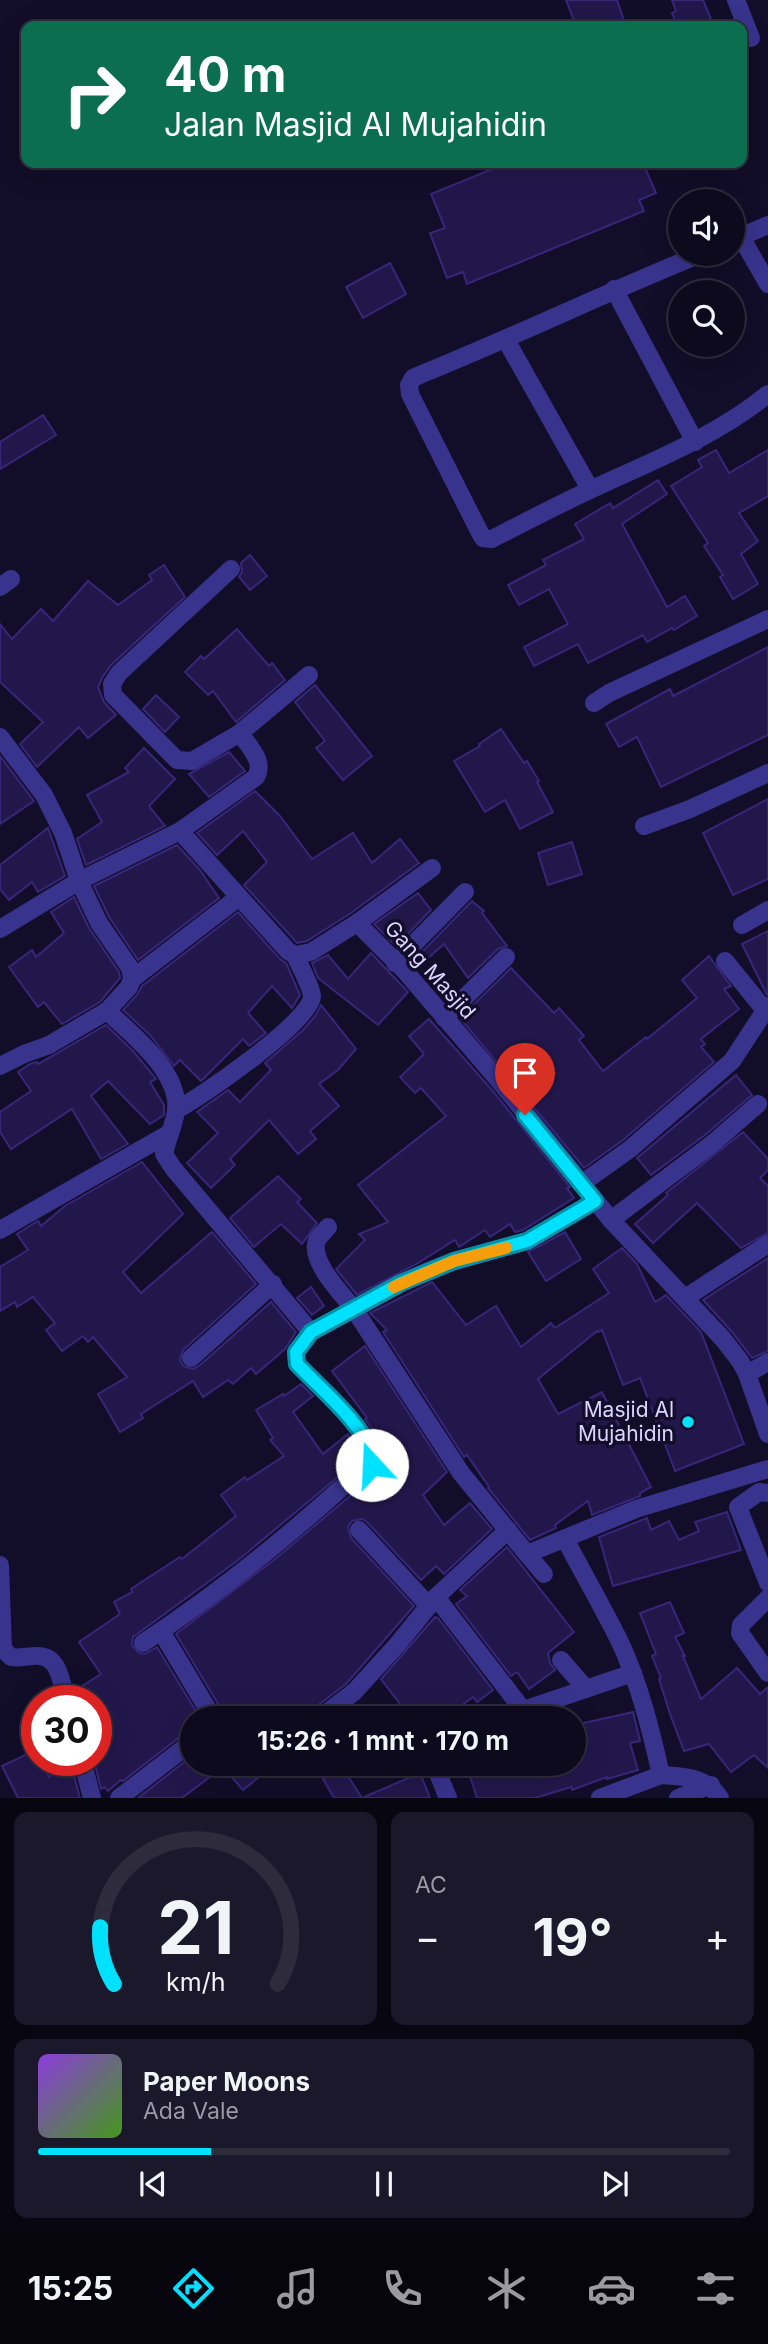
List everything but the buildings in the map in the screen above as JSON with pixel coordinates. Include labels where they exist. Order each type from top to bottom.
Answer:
[{"type":"street","points":[[736,0],[746,21]]},
{"type":"street","points":[[745,235],[768,225]]},
{"type":"street","points":[[745,251],[768,284]]},
{"type":"street","points":[[671,266],[614,289],[506,340],[413,378],[409,385],[410,394],[483,538],[492,539],[590,489],[695,442],[754,406],[768,394]]},
{"type":"street","points":[[614,289],[695,442]]},
{"type":"street","points":[[506,340],[590,489]]},
{"type":"street","points":[[231,569],[119,673],[113,684],[113,695],[177,760],[192,761],[240,733],[309,675]]},
{"type":"street","points":[[594,703],[609,693],[768,619]]},
{"type":"street","points":[[4,920],[180,831],[256,777],[260,763],[240,733]]},
{"type":"street","points":[[0,737],[44,795],[99,923],[130,968],[132,979],[129,987],[107,1011],[49,1045],[0,1066]]},
{"type":"street","points":[[644,826],[690,809],[768,773]]},
{"type":"street","points":[[176,1110],[223,1082],[274,1040],[309,1008],[312,995],[295,955],[288,951],[180,831]]},
{"type":"street","points":[[357,923],[432,868]]},
{"type":"street","points":[[396,963],[465,892]]},
{"type":"street","points":[[132,979],[239,897]]},
{"type":"street","points":[[742,925],[768,910]]},
{"type":"street","name":"Gang Masjid","points":[[295,955],[311,952],[357,923],[396,963],[500,1083],[611,1220],[723,1339],[747,1374],[768,1434]]},
{"type":"street","points":[[444,1018],[506,957]]},
{"type":"street","points":[[581,1184],[630,1149],[733,1061],[766,1008],[725,961]]},
{"type":"street","points":[[107,1011],[164,1069],[173,1088],[176,1110],[164,1154],[311,1332]]},
{"type":"street","points":[[611,1220],[712,1144],[758,1104]]},
{"type":"street","points":[[0,1230],[168,1134]]},
{"type":"street","points":[[143,1643],[306,1521],[341,1488],[372,1465],[375,1458],[371,1448],[344,1412],[297,1364],[296,1352],[311,1332],[426,1272],[454,1261],[527,1241],[595,1201]]},
{"type":"street","points":[[328,1227],[318,1240],[316,1251],[319,1264],[354,1309],[461,1473],[544,1574]]},
{"type":"street","points":[[685,1298],[768,1244]]},
{"type":"street","points":[[191,1357],[273,1284]]},
{"type":"street","points":[[747,1374],[768,1362]]},
{"type":"street","points":[[527,1554],[636,1509],[768,1469]]},
{"type":"street","points":[[768,1493],[758,1492],[738,1507],[768,1583]]},
{"type":"street","points":[[359,1530],[432,1601],[520,1706]]},
{"type":"street","points":[[336,1706],[354,1692],[432,1601],[508,1530]]},
{"type":"street","points":[[565,1539],[620,1641],[633,1673],[660,1775]]},
{"type":"street","points":[[0,1565],[3,1649],[11,1657],[41,1656],[51,1660],[57,1667],[62,1685]]},
{"type":"street","points":[[768,1598],[741,1625],[740,1633],[768,1673]]},
{"type":"street","points":[[161,1631],[206,1706]]},
{"type":"street","points":[[561,1660],[586,1689]]},
{"type":"street","points":[[535,1706],[633,1673]]},
{"type":"street","points":[[119,1798],[180,1751]]},
{"type":"street","points":[[600,1798],[660,1775],[687,1777],[716,1791]]},
{"type":"street","points":[[86,1776],[92,1798]]},
{"type":"street","points":[[439,1776],[448,1798]]},
{"type":"street","points":[[678,1798],[716,1791]]},
{"type":"slow traffic","points":[[394,1287],[454,1261],[506,1248]]},
{"type":"place","name":"Masjid Al Mujahidin","points":[[688,1422]]},
{"type":"route","points":[[372,1465],[375,1458],[371,1448],[344,1412],[297,1364],[296,1352],[311,1332],[401,1283],[454,1261],[527,1241],[595,1201],[525,1115]]}]
